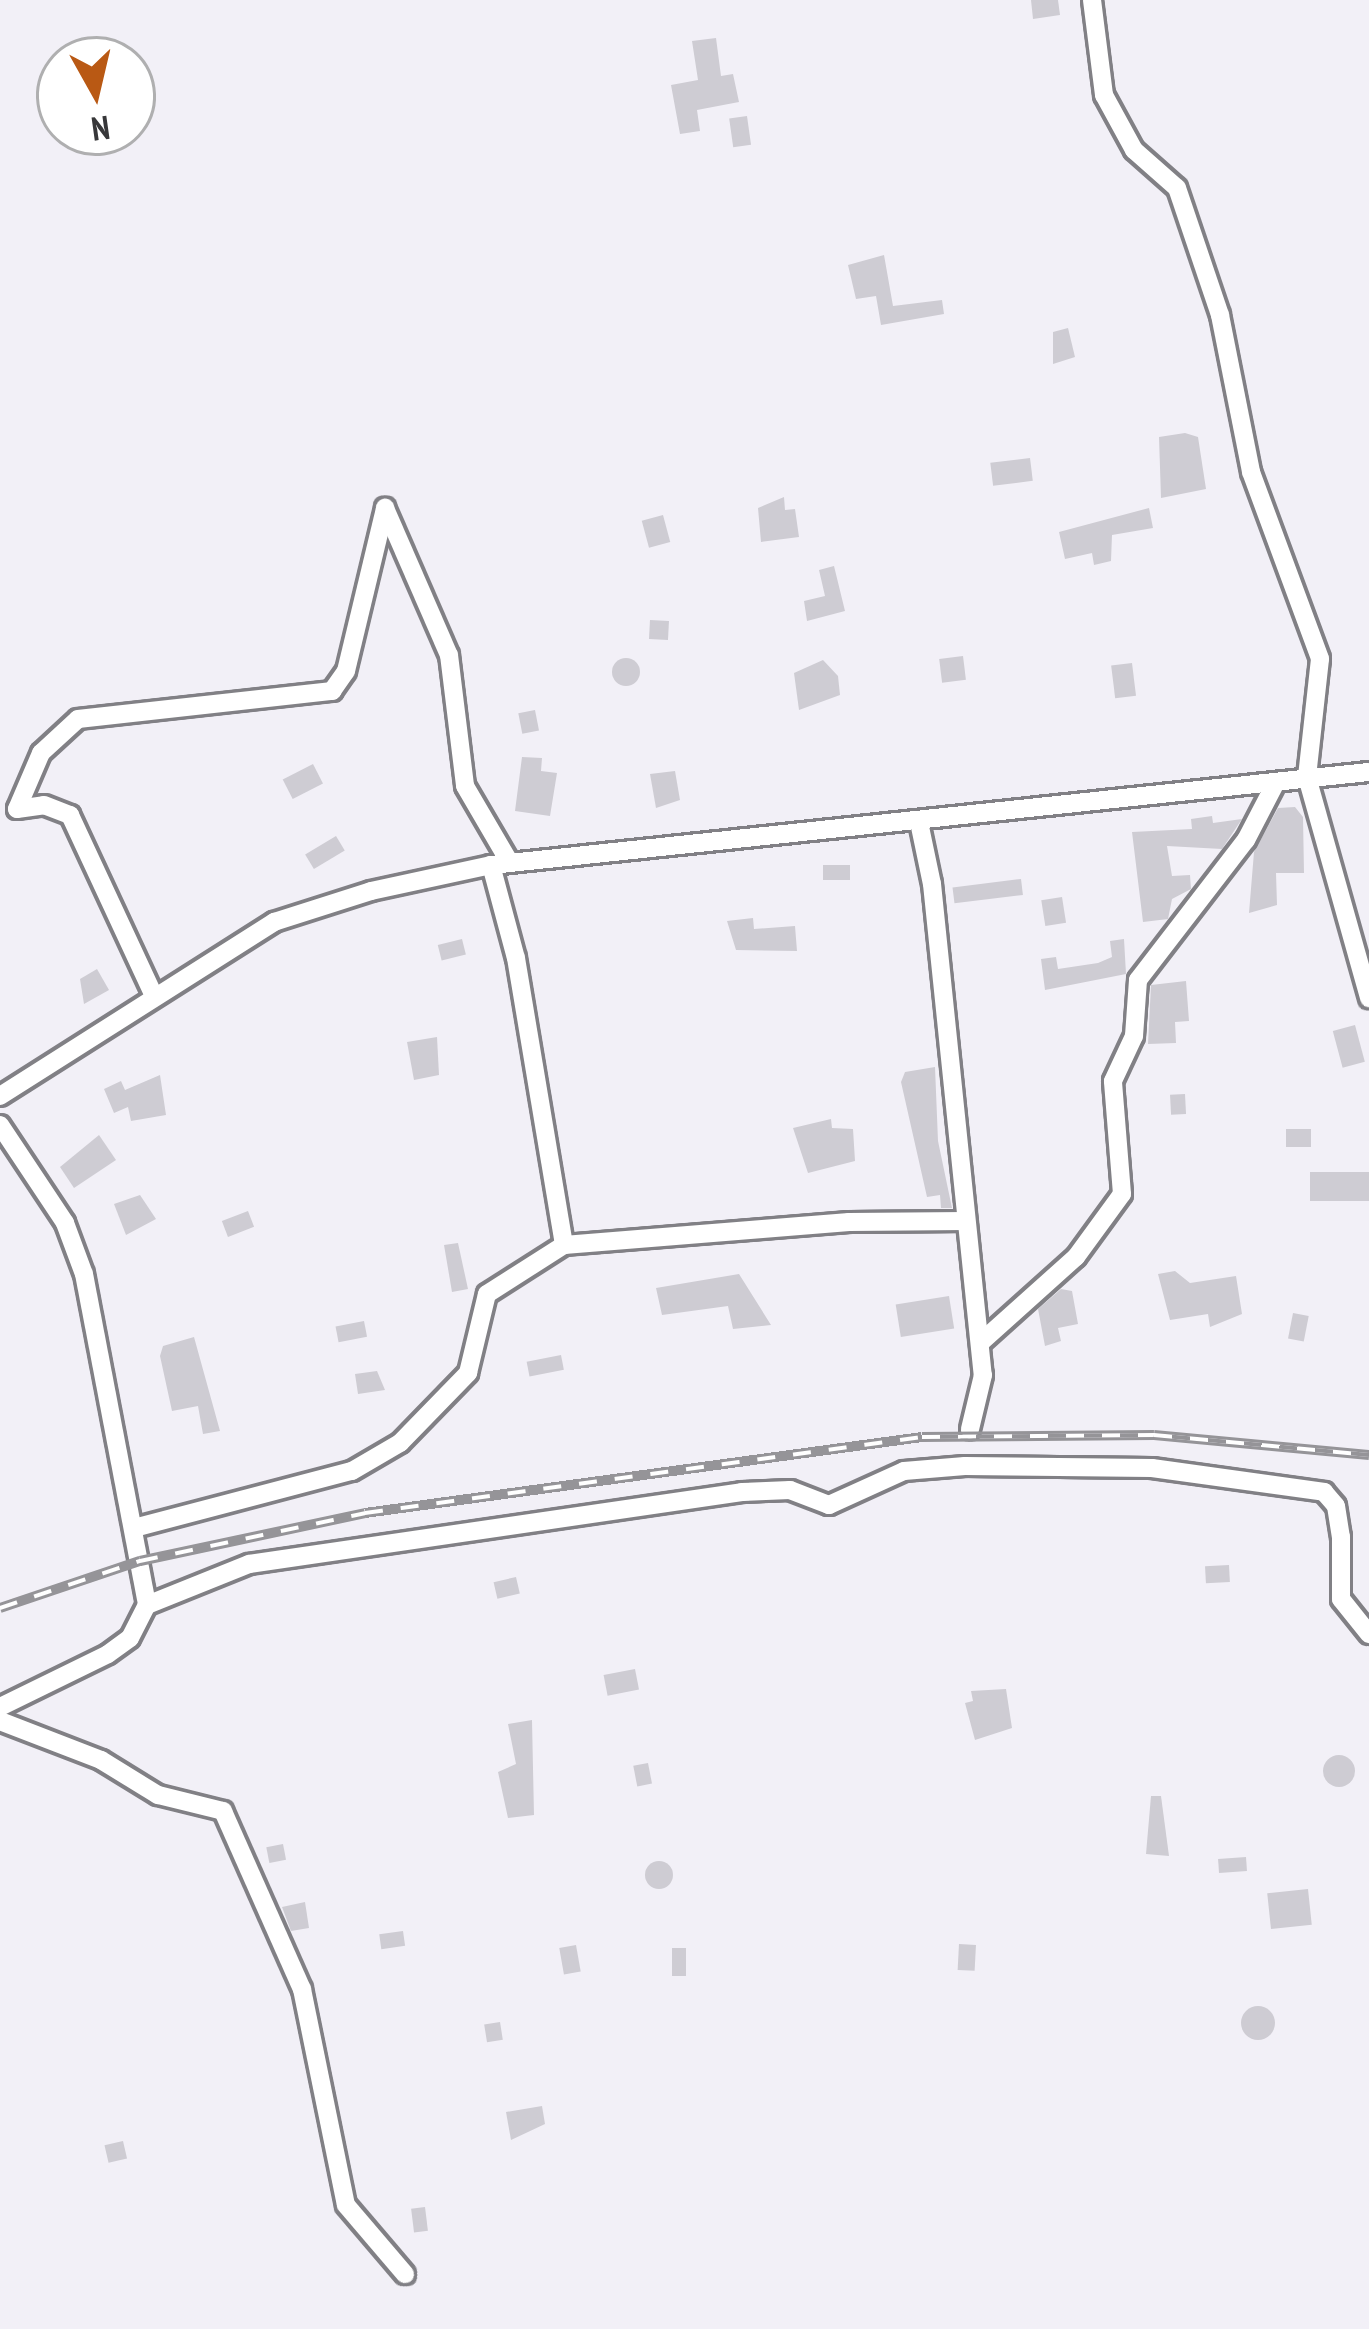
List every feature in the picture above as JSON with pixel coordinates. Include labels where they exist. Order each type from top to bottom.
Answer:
[{"type":"street","points":[[1092,0],[1104,95],[1134,150],[1177,188],[1226,337],[1250,472],[1320,659],[1307,776],[1369,998]]},
{"type":"street","points":[[154,996],[70,814],[44,805],[17,809],[41,753],[78,719],[332,691],[350,658],[385,508],[449,656],[465,786],[501,864],[564,1245]]},
{"type":"street","points":[[0,1096],[274,922],[501,864],[1369,772]]},
{"type":"street","points":[[980,1343],[1076,1257],[1122,1194],[1113,1081],[1134,1036],[1138,980],[1246,840],[1275,784]]},
{"type":"street","points":[[919,822],[932,884],[980,1343],[981,1404],[970,1430]]},
{"type":"street","points":[[0,1125],[77,1252],[147,1605],[130,1638],[108,1654],[0,1707]]},
{"type":"street","points":[[134,1528],[352,1471],[400,1443],[468,1373],[487,1294],[564,1245],[849,1222],[966,1222]]},
{"type":"street","points":[[147,1605],[197,1581],[294,1555],[742,1492],[790,1490],[829,1505],[916,1469],[1071,1465],[1261,1479],[1324,1492],[1336,1506],[1341,1537],[1341,1599],[1369,1634]]},
{"type":"street","points":[[0,1721],[101,1760],[158,1795],[223,1811],[253,1863],[307,2002],[346,2206],[405,2274]]},
{"type":"building","points":[[1031,0],[1058,0],[1060,15],[1033,19]]},
{"type":"building","points":[[716,38],[721,76],[733,74],[739,102],[697,110],[700,131],[680,134],[671,85],[698,80],[692,41]]},
{"type":"building","points":[[747,116],[751,145],[733,147],[729,119]]},
{"type":"building","points":[[884,255],[893,306],[942,300],[944,314],[881,325],[876,296],[856,299],[848,265]]},
{"type":"building","points":[[1068,328],[1075,357],[1053,364],[1053,332]]},
{"type":"building","points":[[1185,433],[1198,437],[1206,489],[1161,498],[1159,437]]},
{"type":"building","points":[[1030,458],[1033,481],[993,486],[990,463]]},
{"type":"building","points":[[784,497],[785,510],[795,509],[799,537],[761,542],[758,508]]},
{"type":"building","points":[[1149,508],[1153,528],[1112,535],[1111,561],[1094,565],[1092,553],[1065,559],[1059,532]]},
{"type":"building","points":[[663,515],[670,542],[649,548],[642,521]]},
{"type":"building","points":[[834,566],[845,611],[807,621],[804,601],[825,596],[819,570]]},
{"type":"building","points":[[650,620],[669,621],[668,640],[649,639]]},
{"type":"building","points":[[963,656],[966,680],[942,683],[939,659]]},
{"type":"building","points":[[626,658],[636,662],[640,672],[636,682],[626,686],[616,682],[612,672],[616,662]]},
{"type":"building","points":[[823,660],[838,676],[840,695],[799,710],[794,673]]},
{"type":"building","points":[[1132,663],[1136,696],[1115,698],[1111,666]]},
{"type":"building","points":[[535,710],[539,731],[522,734],[518,713]]},
{"type":"building","points":[[522,757],[542,758],[541,771],[557,773],[550,816],[515,811]]},
{"type":"building","points":[[313,764],[323,784],[293,799],[283,779]]},
{"type":"building","points":[[675,771],[680,800],[656,808],[650,774]]},
{"type":"building","points":[[1295,807],[1303,817],[1304,873],[1276,873],[1277,905],[1249,913],[1254,852],[1278,808]]},
{"type":"building","points":[[1212,816],[1213,823],[1242,819],[1222,849],[1167,846],[1172,876],[1190,875],[1191,889],[1172,899],[1168,919],[1143,922],[1132,832],[1192,829],[1191,819]]},
{"type":"building","points":[[336,836],[345,851],[314,869],[305,855]]},
{"type":"building","points":[[823,865],[850,865],[850,880],[823,880]]},
{"type":"building","points":[[1021,879],[1023,895],[954,903],[953,887]]},
{"type":"building","points":[[1062,897],[1066,923],[1045,926],[1041,900]]},
{"type":"building","points":[[753,918],[754,929],[795,926],[797,951],[736,950],[727,921]]},
{"type":"building","points":[[462,939],[466,955],[442,961],[438,945]]},
{"type":"building","points":[[1124,939],[1126,974],[1045,990],[1041,959],[1056,957],[1058,969],[1098,963],[1112,957],[1110,941]]},
{"type":"building","points":[[97,969],[109,990],[84,1004],[80,979]]},
{"type":"building","points":[[1186,981],[1189,1021],[1175,1022],[1176,1043],[1148,1044],[1151,985]]},
{"type":"building","points":[[1355,1025],[1365,1062],[1343,1068],[1333,1031]]},
{"type":"building","points":[[437,1037],[439,1075],[414,1080],[407,1042]]},
{"type":"building","points":[[935,1067],[938,1141],[952,1208],[941,1208],[940,1195],[927,1197],[901,1082],[905,1072]]},
{"type":"building","points":[[160,1075],[166,1115],[131,1121],[128,1107],[114,1113],[104,1089],[121,1081],[125,1090]]},
{"type":"building","points":[[1185,1094],[1186,1114],[1171,1115],[1170,1095]]},
{"type":"building","points":[[831,1119],[832,1128],[853,1129],[855,1161],[808,1173],[793,1128]]},
{"type":"building","points":[[1286,1129],[1311,1129],[1311,1147],[1286,1147]]},
{"type":"building","points":[[99,1135],[116,1160],[74,1188],[60,1167]]},
{"type":"building","points":[[1310,1172],[1369,1172],[1369,1201],[1310,1201]]},
{"type":"building","points":[[140,1195],[156,1219],[126,1235],[114,1204]]},
{"type":"building","points":[[248,1211],[254,1227],[228,1237],[222,1221]]},
{"type":"building","points":[[458,1243],[468,1289],[452,1292],[444,1245]]},
{"type":"building","points":[[1175,1271],[1190,1283],[1236,1276],[1242,1314],[1210,1327],[1208,1314],[1170,1320],[1158,1274]]},
{"type":"building","points":[[739,1274],[771,1325],[733,1329],[728,1306],[662,1315],[656,1288]]},
{"type":"building","points":[[1061,1289],[1072,1291],[1078,1324],[1058,1328],[1061,1341],[1045,1346],[1038,1309]]},
{"type":"building","points":[[949,1296],[954,1329],[901,1337],[896,1304]]},
{"type":"building","points":[[1293,1313],[1309,1316],[1304,1342],[1288,1339]]},
{"type":"building","points":[[364,1321],[367,1337],[339,1342],[336,1327]]},
{"type":"building","points":[[194,1337],[220,1431],[203,1434],[198,1406],[172,1411],[160,1356],[163,1346]]},
{"type":"building","points":[[561,1355],[564,1370],[530,1376],[527,1362]]},
{"type":"building","points":[[377,1371],[385,1390],[358,1394],[355,1374]]},
{"type":"building","points":[[1229,1565],[1230,1582],[1206,1583],[1205,1566]]},
{"type":"building","points":[[516,1577],[520,1594],[497,1599],[494,1582]]},
{"type":"building","points":[[635,1669],[639,1690],[608,1696],[604,1675]]},
{"type":"building","points":[[1006,1689],[1012,1728],[975,1740],[965,1703],[973,1701],[971,1691]]},
{"type":"building","points":[[532,1720],[534,1815],[508,1818],[498,1772],[516,1764],[508,1724]]},
{"type":"building","points":[[1339,1755],[1350,1760],[1355,1771],[1350,1782],[1339,1787],[1328,1782],[1323,1771],[1328,1760]]},
{"type":"building","points":[[648,1763],[652,1784],[637,1786],[633,1766]]},
{"type":"building","points":[[1151,1796],[1161,1796],[1169,1856],[1146,1854]]},
{"type":"building","points":[[283,1844],[286,1860],[269,1863],[266,1847]]},
{"type":"building","points":[[1246,1857],[1247,1871],[1219,1873],[1218,1859]]},
{"type":"building","points":[[659,1861],[669,1865],[673,1875],[669,1885],[659,1889],[649,1885],[645,1875],[649,1865]]},
{"type":"building","points":[[1308,1889],[1312,1925],[1271,1929],[1267,1893]]},
{"type":"building","points":[[305,1902],[309,1928],[291,1931],[282,1907]]},
{"type":"building","points":[[403,1931],[405,1946],[381,1949],[379,1934]]},
{"type":"building","points":[[959,1944],[976,1945],[975,1971],[958,1970]]},
{"type":"building","points":[[576,1945],[581,1972],[564,1975],[559,1948]]},
{"type":"building","points":[[672,1948],[686,1948],[686,1976],[672,1976]]},
{"type":"building","points":[[1258,2006],[1270,2011],[1275,2023],[1270,2035],[1258,2040],[1246,2035],[1241,2023],[1246,2011]]},
{"type":"building","points":[[500,2022],[503,2040],[487,2042],[484,2025]]},
{"type":"building","points":[[542,2106],[545,2124],[511,2140],[506,2112]]},
{"type":"building","points":[[123,2141],[127,2159],[109,2163],[104,2145]]},
{"type":"building","points":[[425,2207],[428,2231],[414,2233],[411,2209]]},
{"type":"railway","points":[[0,1608],[140,1561],[365,1513],[922,1437],[1154,1435],[1369,1455]]}]
